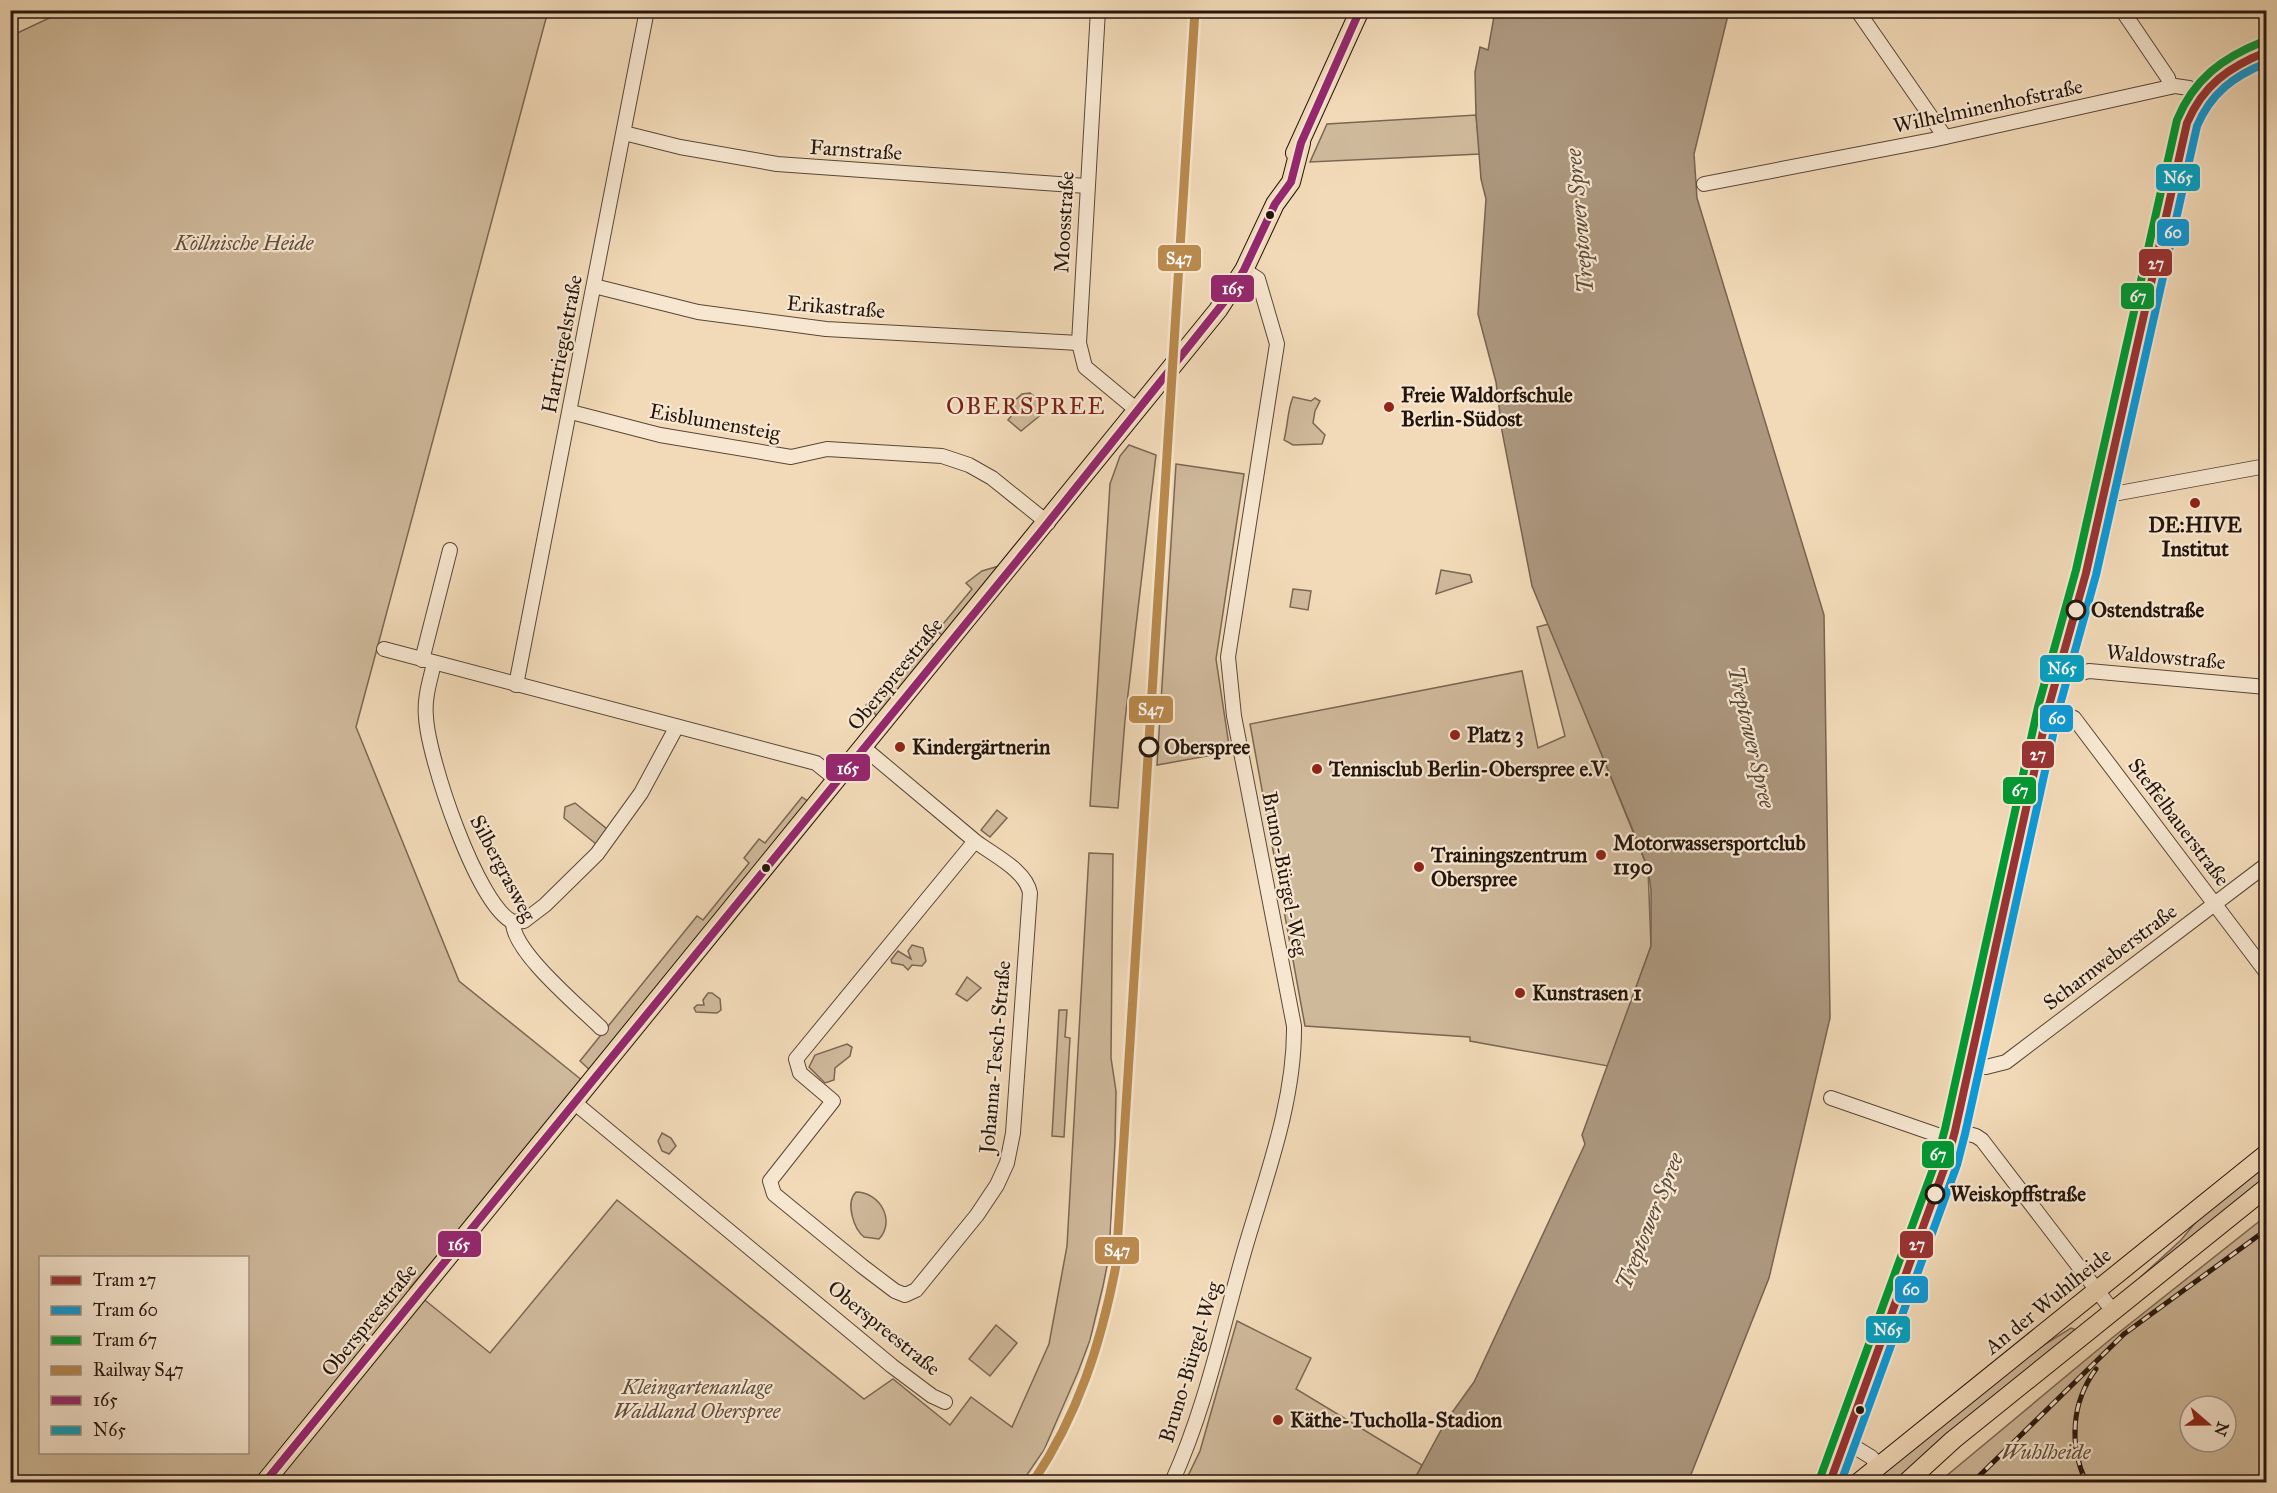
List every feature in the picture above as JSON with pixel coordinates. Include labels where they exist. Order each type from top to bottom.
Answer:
[{"type":"main road","name":"Oberspreestraße","points":[[265,1482],[1048,523],[1218,310],[1244,270],[1275,204],[1281,178],[1301,143],[1360,10]]},
{"type":"main road","name":"An der Wuhlheide","points":[[1859,1482],[2266,1154]]},
{"type":"main road","points":[[1906,1482],[1953,1440],[2112,1310],[2266,1188]]},
{"type":"street","name":"Hartriegelstraße","points":[[516,685],[571,412],[647,10]]},
{"type":"street","name":"Moosstraße","points":[[1098,10],[1078,343],[1085,367],[1138,411]]},
{"type":"street","points":[[1857,10],[1945,137]]},
{"type":"street","points":[[2122,10],[2168,78],[2170,87]]},
{"type":"street","points":[[1834,1482],[1957,1136],[2050,710],[2062,671],[2186,138],[2195,109],[2215,81],[2231,69],[2266,54]]},
{"type":"street","name":"Wilhelminenhofstraße","points":[[1704,184],[1945,137],[2170,87],[2184,86],[2203,96]]},
{"type":"street","name":"Farnstraße","points":[[624,133],[691,150],[777,164],[1087,186]]},
{"type":"street","name":"Bruno-Bürgel-Weg","points":[[1172,1482],[1190,1443],[1261,1191],[1293,1065],[1294,1026],[1234,716],[1228,657],[1277,344],[1258,279],[1244,270]]},
{"type":"street","name":"Erikastraße","points":[[594,286],[698,312],[826,329],[1078,343]]},
{"type":"street","name":"Eisblumensteig","points":[[571,412],[660,435],[791,457],[827,449],[942,456],[969,465],[992,478],[1048,523]]},
{"type":"street","points":[[2105,490],[2119,493],[2266,466]]},
{"type":"street","name":"Silbergrasweg","points":[[450,550],[428,661],[426,697],[426,718],[442,791],[473,865],[491,898],[507,919],[513,922],[514,935],[536,964],[601,1028]]},
{"type":"street","points":[[384,649],[676,728],[816,763],[837,780]]},
{"type":"street","name":"Waldowstraße","points":[[2062,671],[2074,675],[2089,671],[2266,687]]},
{"type":"street","name":"Steffelbauerstraße","points":[[2050,710],[2074,718],[2266,972]]},
{"type":"street","points":[[513,922],[524,921],[545,906],[597,854],[641,794],[676,728]]},
{"type":"street","name":"Johanna-Tesch-Straße","points":[[864,748],[975,841],[1023,876],[1029,885],[1030,893],[1012,1143],[997,1185],[977,1215],[916,1290],[905,1295],[895,1291],[862,1266],[774,1194],[770,1181],[833,1101],[800,1073],[796,1059],[975,841]]},
{"type":"street","name":"Scharnweberstraße","points":[[1973,1065],[1986,1067],[2006,1062],[2266,865]]},
{"type":"street","points":[[1831,1098],[1957,1136],[1976,1136],[1982,1140],[2112,1310]]},
{"type":"street","name":"Oberspreestraße","points":[[575,1103],[892,1366],[932,1396],[945,1402]]},
{"type":"street","points":[[1848,1443],[1871,1457],[1879,1466]]},
{"type":"green space","name":"Köllnische Heide","points":[[66,10],[548,11],[356,727],[459,981],[583,1081],[410,1288],[490,1353],[617,1200],[864,1399],[893,1379],[950,1425],[971,1397],[1012,1427],[1049,1344],[1067,1246],[1089,853],[1113,854],[1111,1058],[1116,1091],[1115,1142],[1109,1256],[1090,1340],[1044,1450],[1022,1482],[11,1482],[11,36]]},
{"type":"green space","points":[[1476,115],[1480,154],[1310,162],[1327,124]]},
{"type":"green space","points":[[1030,393],[1041,401],[1042,414],[1021,431],[1008,420],[1014,413],[1015,400],[1022,394]]},
{"type":"green space","points":[[1293,397],[1311,401],[1315,398],[1320,401],[1313,423],[1325,435],[1322,444],[1293,445],[1284,440]]},
{"type":"green space","points":[[1129,445],[1156,455],[1125,720],[1118,808],[1090,806],[1110,484],[1120,456]]},
{"type":"green space","points":[[1176,464],[1244,474],[1216,659],[1230,752],[1157,765]]},
{"type":"green space","points":[[999,566],[943,636],[934,628],[938,620],[943,624],[972,589],[966,583],[982,571]]},
{"type":"green space","points":[[1441,570],[1470,575],[1472,582],[1436,594]]},
{"type":"green space","points":[[1293,589],[1311,591],[1308,610],[1290,607]]},
{"type":"green space","name":"Trainingszentrum Oberspree","points":[[1549,624],[1648,869],[1651,946],[1608,1066],[1470,1041],[1470,1037],[1305,1026],[1250,724],[1522,671],[1538,748],[1565,736],[1537,627]]},
{"type":"green space","points":[[925,637],[934,645],[878,717],[866,705],[875,696],[882,701],[906,671],[900,665],[906,657],[913,662],[928,644],[921,638]]},
{"type":"green space","points":[[802,797],[810,803],[591,1071],[580,1061],[697,916],[703,920],[749,863],[744,858],[759,839],[765,843]]},
{"type":"green space","points":[[575,803],[607,829],[596,844],[564,818],[565,807]]},
{"type":"green space","points":[[997,810],[1007,818],[990,837],[981,830]]},
{"type":"green space","points":[[912,945],[923,948],[926,961],[922,966],[912,965],[908,970],[903,965],[892,963],[891,960],[898,951],[911,959],[908,951]]},
{"type":"green space","points":[[967,977],[981,988],[967,1001],[956,994]]},
{"type":"green space","points":[[708,993],[720,999],[721,1010],[717,1013],[696,1012],[694,1008],[697,1005],[704,1005],[703,1000]]},
{"type":"green space","points":[[1059,1010],[1067,1010],[1065,1037],[1070,1038],[1064,1137],[1052,1136]]},
{"type":"green space","points":[[847,1044],[852,1047],[850,1056],[835,1068],[834,1080],[825,1083],[809,1067],[815,1055]]},
{"type":"green space","points":[[662,1133],[671,1138],[676,1146],[669,1154],[662,1151],[658,1141]]},
{"type":"green space","points":[[2266,1161],[2266,1182],[2131,1286],[2181,1240],[2205,1211]]},
{"type":"green space","points":[[856,1192],[872,1197],[883,1209],[886,1224],[879,1239],[864,1237],[854,1222],[851,1203]]},
{"type":"green space","name":"Wuhlheide","points":[[2266,1216],[2266,1482],[1939,1482],[2112,1338]]},
{"type":"green space","name":"Käthe-Tucholla-Stadion","points":[[1237,1321],[1311,1358],[1296,1389],[1422,1465],[1413,1482],[1185,1482],[1200,1451]]},
{"type":"green space","points":[[996,1325],[1017,1343],[990,1376],[969,1359]]},
{"type":"green space","points":[[2071,1328],[2076,1330],[1899,1482],[1868,1482],[2020,1360]]},
{"type":"water","name":"Treptower Spree","points":[[1495,11],[1729,11],[1694,154],[1697,198],[1824,615],[1830,1018],[1769,1278],[1688,1482],[1413,1482],[1446,1421],[1474,1382],[1585,1144],[1582,1135],[1651,946],[1651,890],[1648,869],[1532,586],[1502,431],[1496,382],[1478,314],[1486,199],[1481,179],[1475,72],[1480,47],[1488,50]]},
{"type":"railway","points":[[1973,1482],[2124,1334],[2266,1230]]},
{"type":"railway","points":[[2086,1482],[2077,1454],[2075,1424],[2082,1396],[2096,1369]]},
{"type":"railway","points":[[2003,1482],[2042,1482]]},
{"type":"tram line","name":"67","points":[[1820,1478],[1937,1158],[1945,1129],[2038,707],[2076,570],[2177,120],[2192,93],[2211,72],[2234,55],[2262,42]]},
{"type":"tram line","name":"27","points":[[1830,1482],[1947,1161],[1955,1131],[2048,709],[2086,573],[2187,123],[2201,98],[2219,79],[2240,64],[2266,52]]},
{"type":"tram line","name":"60","points":[[1841,1482],[1957,1165],[2058,712],[2096,575],[2197,126],[2209,104],[2225,87],[2266,63]]},
{"type":"rail line","name":"S47","points":[[1033,1482],[1063,1431],[1086,1378],[1103,1323],[1116,1265],[1195,10]]},
{"type":"transit line","name":"165","points":[[265,1482],[1039,534],[1224,302],[1244,270],[1275,204],[1291,182],[1301,143],[1360,10]]},
{"type":"transit line","name":"N65","points":[[1834,1482],[1955,1141],[2050,709],[2069,645],[2192,116],[2198,104],[2214,85],[2232,71],[2266,54]]},
{"type":"place","name":"Freie Waldorfschule Berlin-Südost","points":[[1389,407]]},
{"type":"place","name":"DE:HIVE Institut","points":[[2195,503]]},
{"type":"place","name":"Ostendstraße","points":[[2076,610]]},
{"type":"place","name":"Platz 3","points":[[1455,735]]},
{"type":"place","name":"Kindergärtnerin","points":[[900,747]]},
{"type":"place","name":"Oberspree","points":[[1149,747]]},
{"type":"place","name":"Tennisclub Berlin-Oberspree e.V.","points":[[1317,769]]},
{"type":"place","name":"Motorwassersportclub 1190","points":[[1601,855]]},
{"type":"place","name":"Trainingszentrum Oberspree","points":[[1419,867]]},
{"type":"place","name":"Kunstrasen 1","points":[[1520,993]]},
{"type":"place","name":"Weiskopffstraße","points":[[1935,1194]]},
{"type":"place","name":"Käthe-Tucholla-Stadion","points":[[1278,1420]]},
{"type":"district","name":"OBERSPREE","points":[[1026,406]]},
{"type":"park label","name":"Kleingartenanlage Waldland Oberspree","points":[[697,1399]]}]
